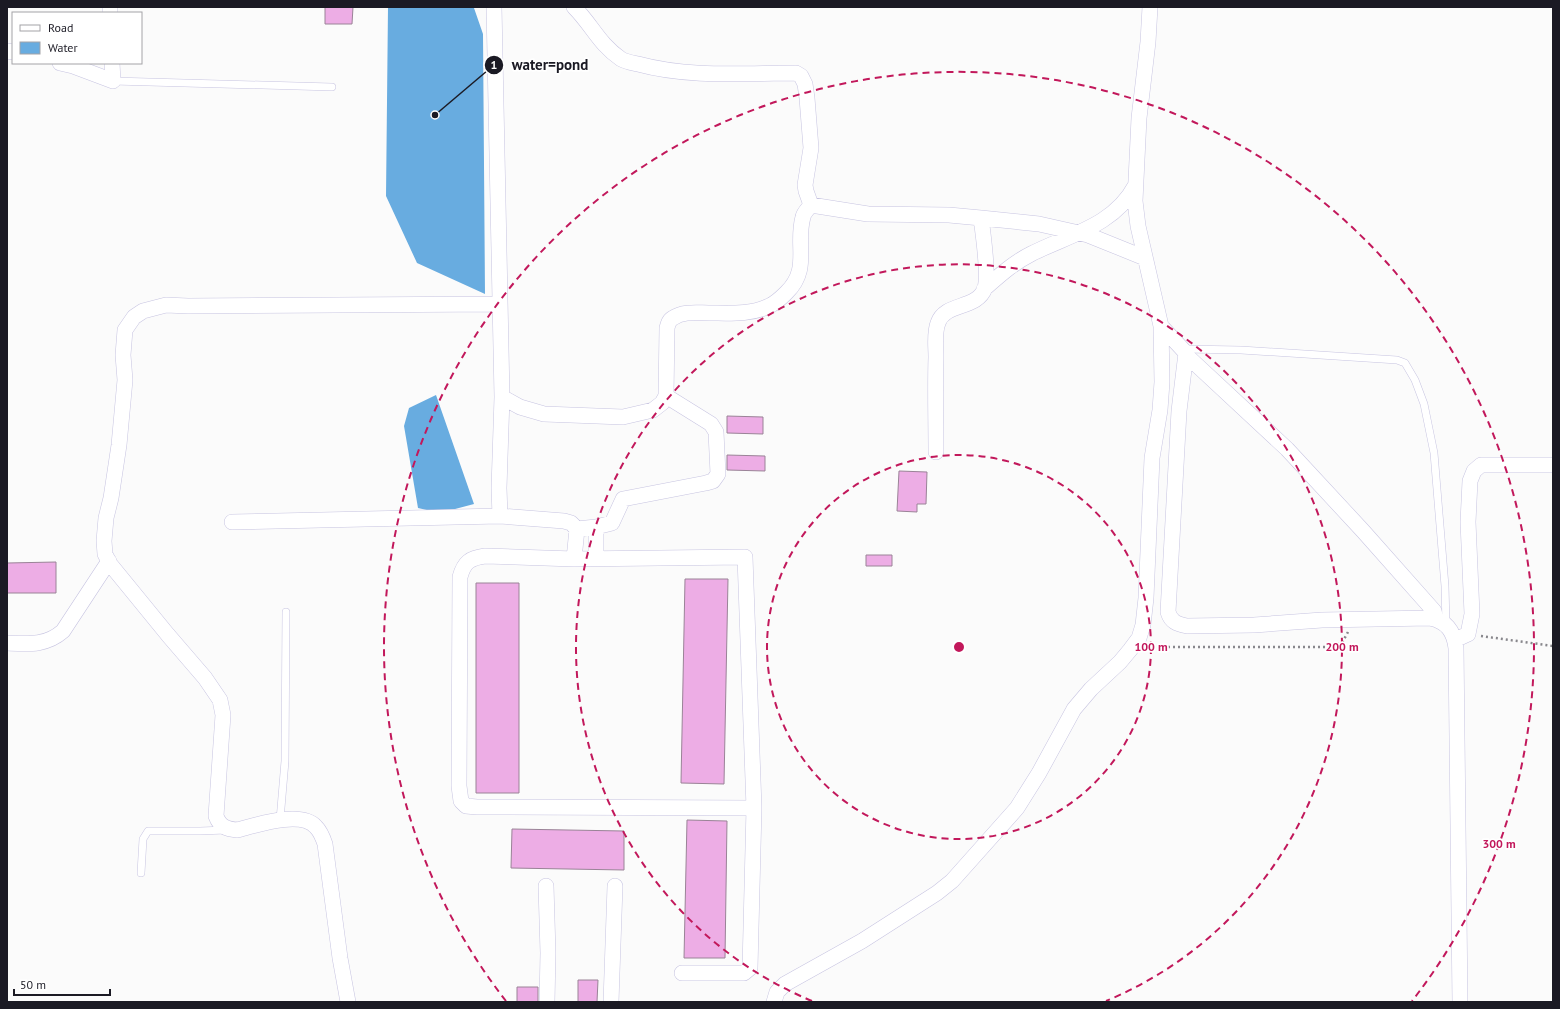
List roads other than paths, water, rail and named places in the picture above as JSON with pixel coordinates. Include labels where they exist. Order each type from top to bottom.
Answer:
[{"type":"street","points":[[494,7],[502,397],[499,488],[500,516]]},
{"type":"street","points":[[574,7],[598,38],[623,60],[660,70],[687,73],[796,72],[802,76],[807,98],[811,148],[806,191],[811,205]]},
{"type":"street","points":[[774,1002],[777,992],[785,984],[862,941],[937,893],[952,881],[1018,808],[1074,709],[1091,689],[1120,662],[1139,638],[1143,625],[1146,598],[1152,458],[1160,410],[1162,382],[1161,326],[1138,226],[1135,201],[1138,118],[1148,42],[1150,7]]},
{"type":"street","points":[[64,64],[113,81],[112,64]]},
{"type":"street","points":[[936,452],[937,324],[941,317],[945,313],[974,301],[984,289],[1006,269],[1031,254],[1080,233],[1103,220],[1120,208],[1130,196],[1135,186]]},
{"type":"street","points":[[502,397],[520,407],[544,414],[623,417],[653,410],[662,403],[666,396],[667,328],[669,321],[680,315],[692,313],[752,311],[769,306],[779,300],[791,289],[798,276],[801,263],[803,216],[811,205]]},
{"type":"street","points":[[811,205],[868,214],[949,215],[1039,224],[1080,233],[1145,258]]},
{"type":"street","points":[[982,218],[986,283],[984,289]]},
{"type":"street","points":[[348,1002],[340,958],[325,844],[321,834],[316,826],[302,820],[286,818],[238,830],[222,826],[216,816],[223,715],[220,700],[205,678],[168,636],[108,560],[105,554],[104,542],[106,518],[111,498],[119,445],[125,380],[123,355],[125,330],[134,317],[143,311],[166,305],[500,304]]},
{"type":"street","points":[[1161,326],[1185,352],[1287,449],[1363,531],[1434,611],[1441,622],[1462,637]]},
{"type":"street","points":[[1185,352],[1179,411],[1172,532],[1168,612],[1171,619],[1178,624],[1187,626],[1254,625],[1355,619],[1441,622]]},
{"type":"street","points":[[577,529],[596,527],[612,523],[623,499],[706,483],[713,481],[718,474],[716,432],[711,424],[666,396]]},
{"type":"street","points":[[1460,1002],[1456,648],[1472,614],[1468,522],[1470,481],[1474,471],[1481,466],[1553,465]]},
{"type":"street","points":[[232,522],[500,516],[564,521],[571,523],[577,529]]},
{"type":"street","points":[[596,527],[596,559]]},
{"type":"street","points":[[574,559],[577,529]]},
{"type":"street","points":[[682,973],[744,973],[750,968],[754,808],[745,557],[574,559],[485,556],[474,558],[466,563],[460,577],[459,795],[461,801],[466,806],[754,808]]},
{"type":"street","points":[[7,643],[33,644],[46,642],[56,637],[63,631],[108,560]]},
{"type":"street","points":[[546,886],[548,953],[547,1002]]},
{"type":"street","points":[[611,1002],[615,886]]},
{"type":"lane","points":[[113,81],[332,87]]},
{"type":"lane","points":[[1185,352],[1240,350],[1397,360],[1405,363],[1415,380],[1424,404],[1434,453],[1446,586],[1441,622]]},
{"type":"lane","points":[[280,820],[285,761],[286,612]]},
{"type":"lane","points":[[141,873],[143,839],[148,831],[200,831],[230,829]]},
{"type":"water","points":[[388,7],[472,7],[474,8],[483,34],[485,294],[417,263],[386,196]]},
{"type":"water","points":[[436,395],[474,504],[440,513],[418,508],[404,426],[409,408]]},
{"type":"place","name":"water=pond","points":[[435,115]]}]
